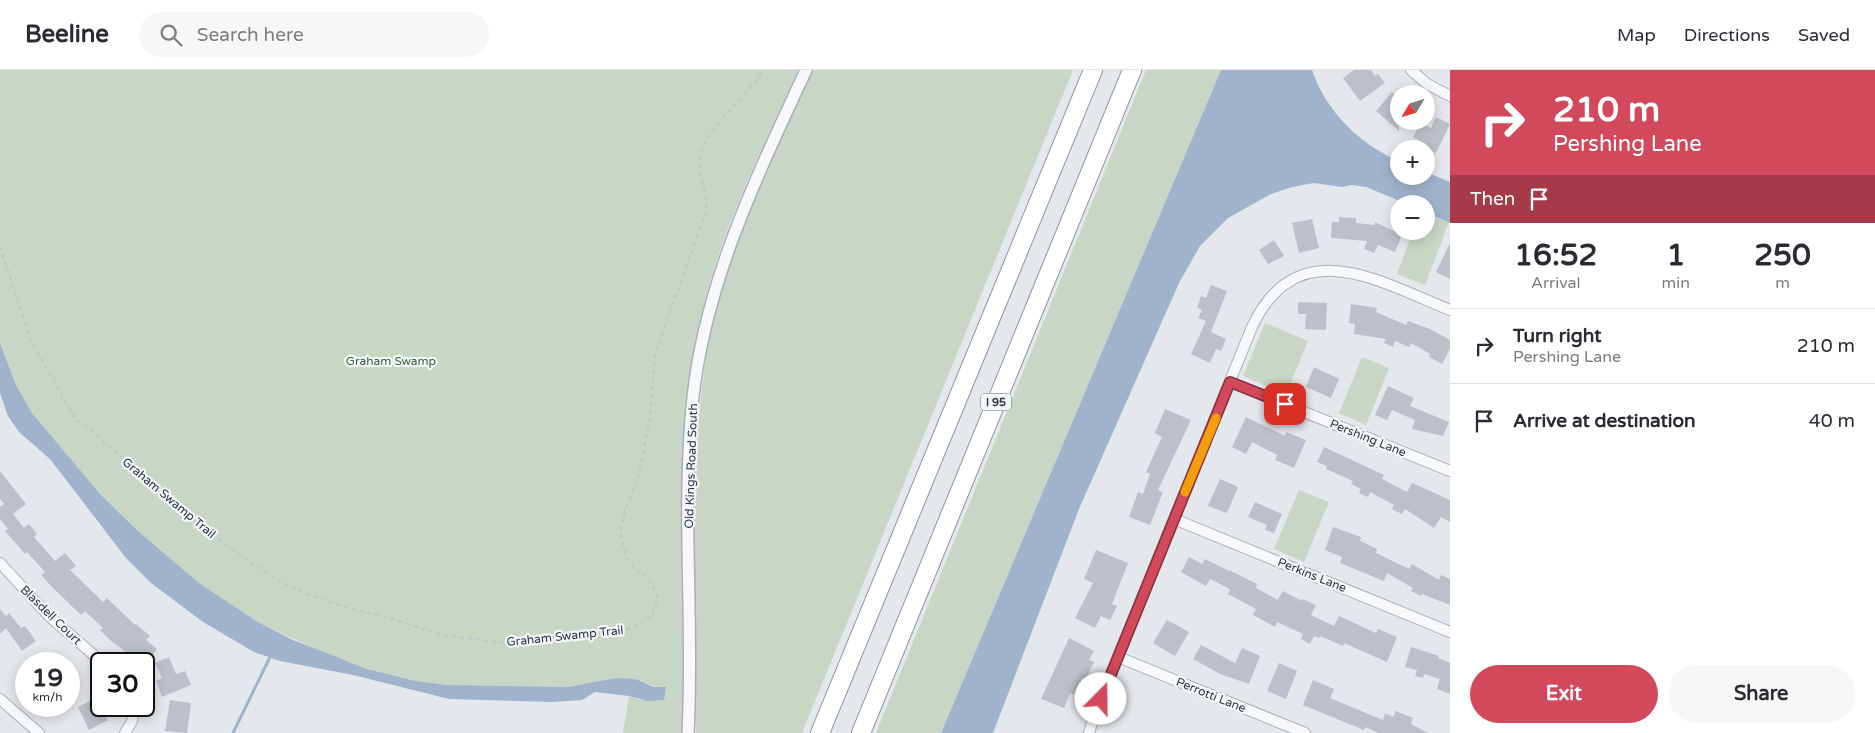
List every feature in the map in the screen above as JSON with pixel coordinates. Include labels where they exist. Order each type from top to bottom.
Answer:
[{"type":"highway","points":[[820,733],[1093,70]]},
{"type":"highway","name":"I 95","points":[[861,733],[1132,70]]},
{"type":"street","name":"Old Kings Road South","points":[[688,733],[689,455],[697,372],[710,304],[731,241],[758,174],[806,70]]},
{"type":"street","points":[[1411,70],[1427,84],[1450,96]]},
{"type":"street","points":[[1089,733],[1252,327],[1265,303],[1285,285],[1310,273],[1335,269],[1352,272],[1450,310]]},
{"type":"street","name":"Pershing Lane","points":[[1230,382],[1450,471]]},
{"type":"street","name":"Perkins Lane","points":[[1174,519],[1450,632]]},
{"type":"street","name":"Blasdell Court","points":[[0,563],[50,617],[90,652]]},
{"type":"street","name":"Perrotti Lane","points":[[1118,657],[1305,733]]},
{"type":"street","points":[[0,699],[40,733]]},
{"type":"street","points":[[125,733],[133,717]]},
{"type":"path","name":"Graham Swamp Trail","points":[[0,246],[30,338],[66,405],[76,418],[142,475],[164,497],[232,550],[279,581],[301,592],[347,608],[383,616],[442,635],[476,640],[512,644],[633,628],[652,615],[658,598],[649,579],[626,558],[621,539],[621,528],[626,507],[638,478],[650,418],[655,353],[706,212],[707,197],[700,156],[713,131],[763,70]]},
{"type":"green space","name":"Graham Swamp","points":[[0,70],[798,70],[758,157],[721,247],[703,308],[692,360],[682,466],[682,733],[623,733],[629,696],[641,700],[659,688],[636,679],[616,678],[568,687],[448,685],[415,681],[367,669],[332,657],[258,622],[199,583],[138,531],[101,495],[32,413],[16,385],[0,343]]},
{"type":"green space","points":[[812,70],[1073,70],[802,733],[696,733],[694,523],[699,418],[705,366],[714,315],[732,252],[770,160]]},
{"type":"green space","points":[[1146,70],[1221,70],[941,733],[876,733]]},
{"type":"green space","points":[[1435,216],[1449,222],[1425,285],[1397,274],[1410,240],[1435,240]]},
{"type":"green space","points":[[1265,323],[1308,341],[1286,394],[1243,376]]},
{"type":"green space","points":[[1362,357],[1389,368],[1366,425],[1339,413]]},
{"type":"green space","points":[[1299,490],[1329,502],[1304,562],[1274,549]]},
{"type":"water","points":[[1221,70],[1312,70],[1318,85],[1335,112],[1358,136],[1390,157],[1390,185],[1435,185],[1435,176],[1450,182],[1450,223],[1435,216],[1435,195],[1390,195],[1390,197],[1366,187],[1352,185],[1342,187],[1314,183],[1292,187],[1271,194],[1228,218],[1200,246],[1179,283],[1079,509],[993,733],[941,733]]},
{"type":"water","points":[[0,343],[16,385],[32,413],[101,495],[138,531],[199,583],[258,622],[293,640],[367,669],[415,681],[448,685],[568,687],[616,678],[636,679],[654,687],[666,687],[664,700],[648,701],[629,696],[595,692],[582,700],[552,702],[449,699],[353,675],[280,661],[254,652],[203,622],[151,583],[126,558],[50,459],[19,432],[8,416],[0,393]]},
{"type":"building","points":[[1354,70],[1371,70],[1375,76],[1378,74],[1385,83],[1360,101],[1343,78]]},
{"type":"building","points":[[1390,94],[1390,123],[1376,111]]},
{"type":"building","points":[[1436,117],[1450,124],[1436,153],[1435,140],[1419,140],[1413,137],[1417,130],[1435,130]]},
{"type":"building","points":[[1339,217],[1356,218],[1356,223],[1374,225],[1375,222],[1390,229],[1390,240],[1400,240],[1395,252],[1378,245],[1374,253],[1364,249],[1367,241],[1331,238],[1332,222],[1339,222]]},
{"type":"building","points":[[1312,219],[1319,248],[1299,253],[1292,223]]},
{"type":"building","points":[[1274,240],[1284,256],[1268,264],[1259,250]]},
{"type":"building","points":[[1450,243],[1450,279],[1436,272]]},
{"type":"building","points":[[1211,285],[1227,291],[1211,332],[1226,339],[1221,351],[1216,349],[1210,363],[1191,354],[1206,321],[1198,318],[1202,310],[1197,308],[1201,296],[1206,298]]},
{"type":"building","points":[[1298,302],[1327,303],[1326,330],[1305,329],[1306,314],[1298,314]]},
{"type":"building","points":[[1351,304],[1377,308],[1376,312],[1406,325],[1408,321],[1430,329],[1450,340],[1450,349],[1442,364],[1429,357],[1430,354],[1411,343],[1409,347],[1395,341],[1393,347],[1384,343],[1386,339],[1354,334],[1355,324],[1349,323]]},
{"type":"building","points":[[1314,367],[1339,379],[1331,398],[1306,387]]},
{"type":"building","points":[[1388,386],[1414,398],[1410,406],[1449,422],[1443,436],[1412,429],[1415,420],[1392,410],[1387,420],[1375,415]]},
{"type":"building","points":[[1165,409],[1191,420],[1158,490],[1163,492],[1150,525],[1129,517],[1138,492],[1143,494],[1150,474],[1146,472],[1162,437],[1155,433]]},
{"type":"building","points":[[1246,417],[1285,436],[1286,432],[1306,440],[1294,468],[1275,460],[1277,455],[1252,442],[1246,454],[1232,447]]},
{"type":"building","points":[[1324,447],[1384,475],[1382,479],[1407,492],[1412,483],[1450,500],[1450,522],[1441,517],[1434,528],[1405,509],[1402,514],[1392,509],[1394,505],[1370,492],[1368,497],[1359,493],[1361,489],[1351,484],[1353,481],[1326,469],[1327,466],[1317,462]]},
{"type":"building","points":[[0,471],[26,504],[13,514],[24,528],[29,524],[37,534],[34,537],[55,561],[65,553],[76,566],[70,570],[103,602],[107,598],[135,625],[150,636],[146,640],[157,649],[155,652],[126,652],[111,641],[100,630],[103,628],[85,611],[81,615],[52,587],[41,575],[45,572],[27,552],[25,554],[5,531],[8,529],[0,519],[0,507],[4,504],[0,499]]},
{"type":"building","points":[[1220,479],[1238,487],[1227,513],[1208,506]]},
{"type":"building","points":[[1255,502],[1282,514],[1274,533],[1265,530],[1267,525],[1248,517]]},
{"type":"building","points":[[1333,527],[1361,537],[1360,541],[1377,549],[1376,553],[1409,569],[1412,564],[1439,580],[1441,575],[1450,579],[1450,605],[1411,591],[1413,588],[1387,573],[1384,581],[1340,563],[1342,557],[1325,550]]},
{"type":"building","points":[[1096,550],[1128,563],[1112,604],[1117,606],[1110,620],[1101,616],[1095,628],[1075,618],[1093,583],[1084,579]]},
{"type":"building","points":[[1189,557],[1202,564],[1205,559],[1229,570],[1257,584],[1256,588],[1278,600],[1283,591],[1302,601],[1303,599],[1316,605],[1311,615],[1334,626],[1339,616],[1376,633],[1378,629],[1397,637],[1387,662],[1344,643],[1343,646],[1320,636],[1319,638],[1314,636],[1310,644],[1301,639],[1303,634],[1277,622],[1275,627],[1253,615],[1256,609],[1228,594],[1230,589],[1210,579],[1206,586],[1181,572]]},
{"type":"building","points":[[0,609],[6,616],[9,613],[21,628],[25,626],[36,641],[22,651],[6,628],[0,634]]},
{"type":"building","points":[[1167,620],[1189,632],[1175,656],[1153,643]]},
{"type":"building","points":[[1069,638],[1094,651],[1089,660],[1094,662],[1085,680],[1082,678],[1075,695],[1070,693],[1064,708],[1041,699]]},
{"type":"building","points":[[1201,645],[1235,663],[1242,648],[1260,656],[1249,684],[1220,674],[1193,659]]},
{"type":"building","points":[[1411,647],[1439,656],[1438,658],[1450,663],[1450,694],[1437,689],[1440,679],[1424,674],[1423,678],[1415,676],[1417,670],[1405,667]]},
{"type":"building","points":[[169,657],[176,674],[185,671],[191,685],[162,697],[156,681],[162,678],[155,663]]},
{"type":"building","points":[[1279,663],[1297,671],[1286,699],[1267,691]]},
{"type":"building","points":[[1313,680],[1334,689],[1330,698],[1383,720],[1385,713],[1393,717],[1396,711],[1413,718],[1411,724],[1428,733],[1379,733],[1365,727],[1364,730],[1303,705]]},
{"type":"building","points":[[170,700],[191,703],[187,733],[165,731]]},
{"type":"building","points":[[90,701],[90,717],[106,717],[108,720],[89,730],[80,711],[80,706]]},
{"type":"waterway","points":[[233,733],[271,655]]},
{"type":"slow traffic","points":[[1185,492],[1216,418]]},
{"type":"route","points":[[1101,699],[1230,382],[1285,404]]}]
